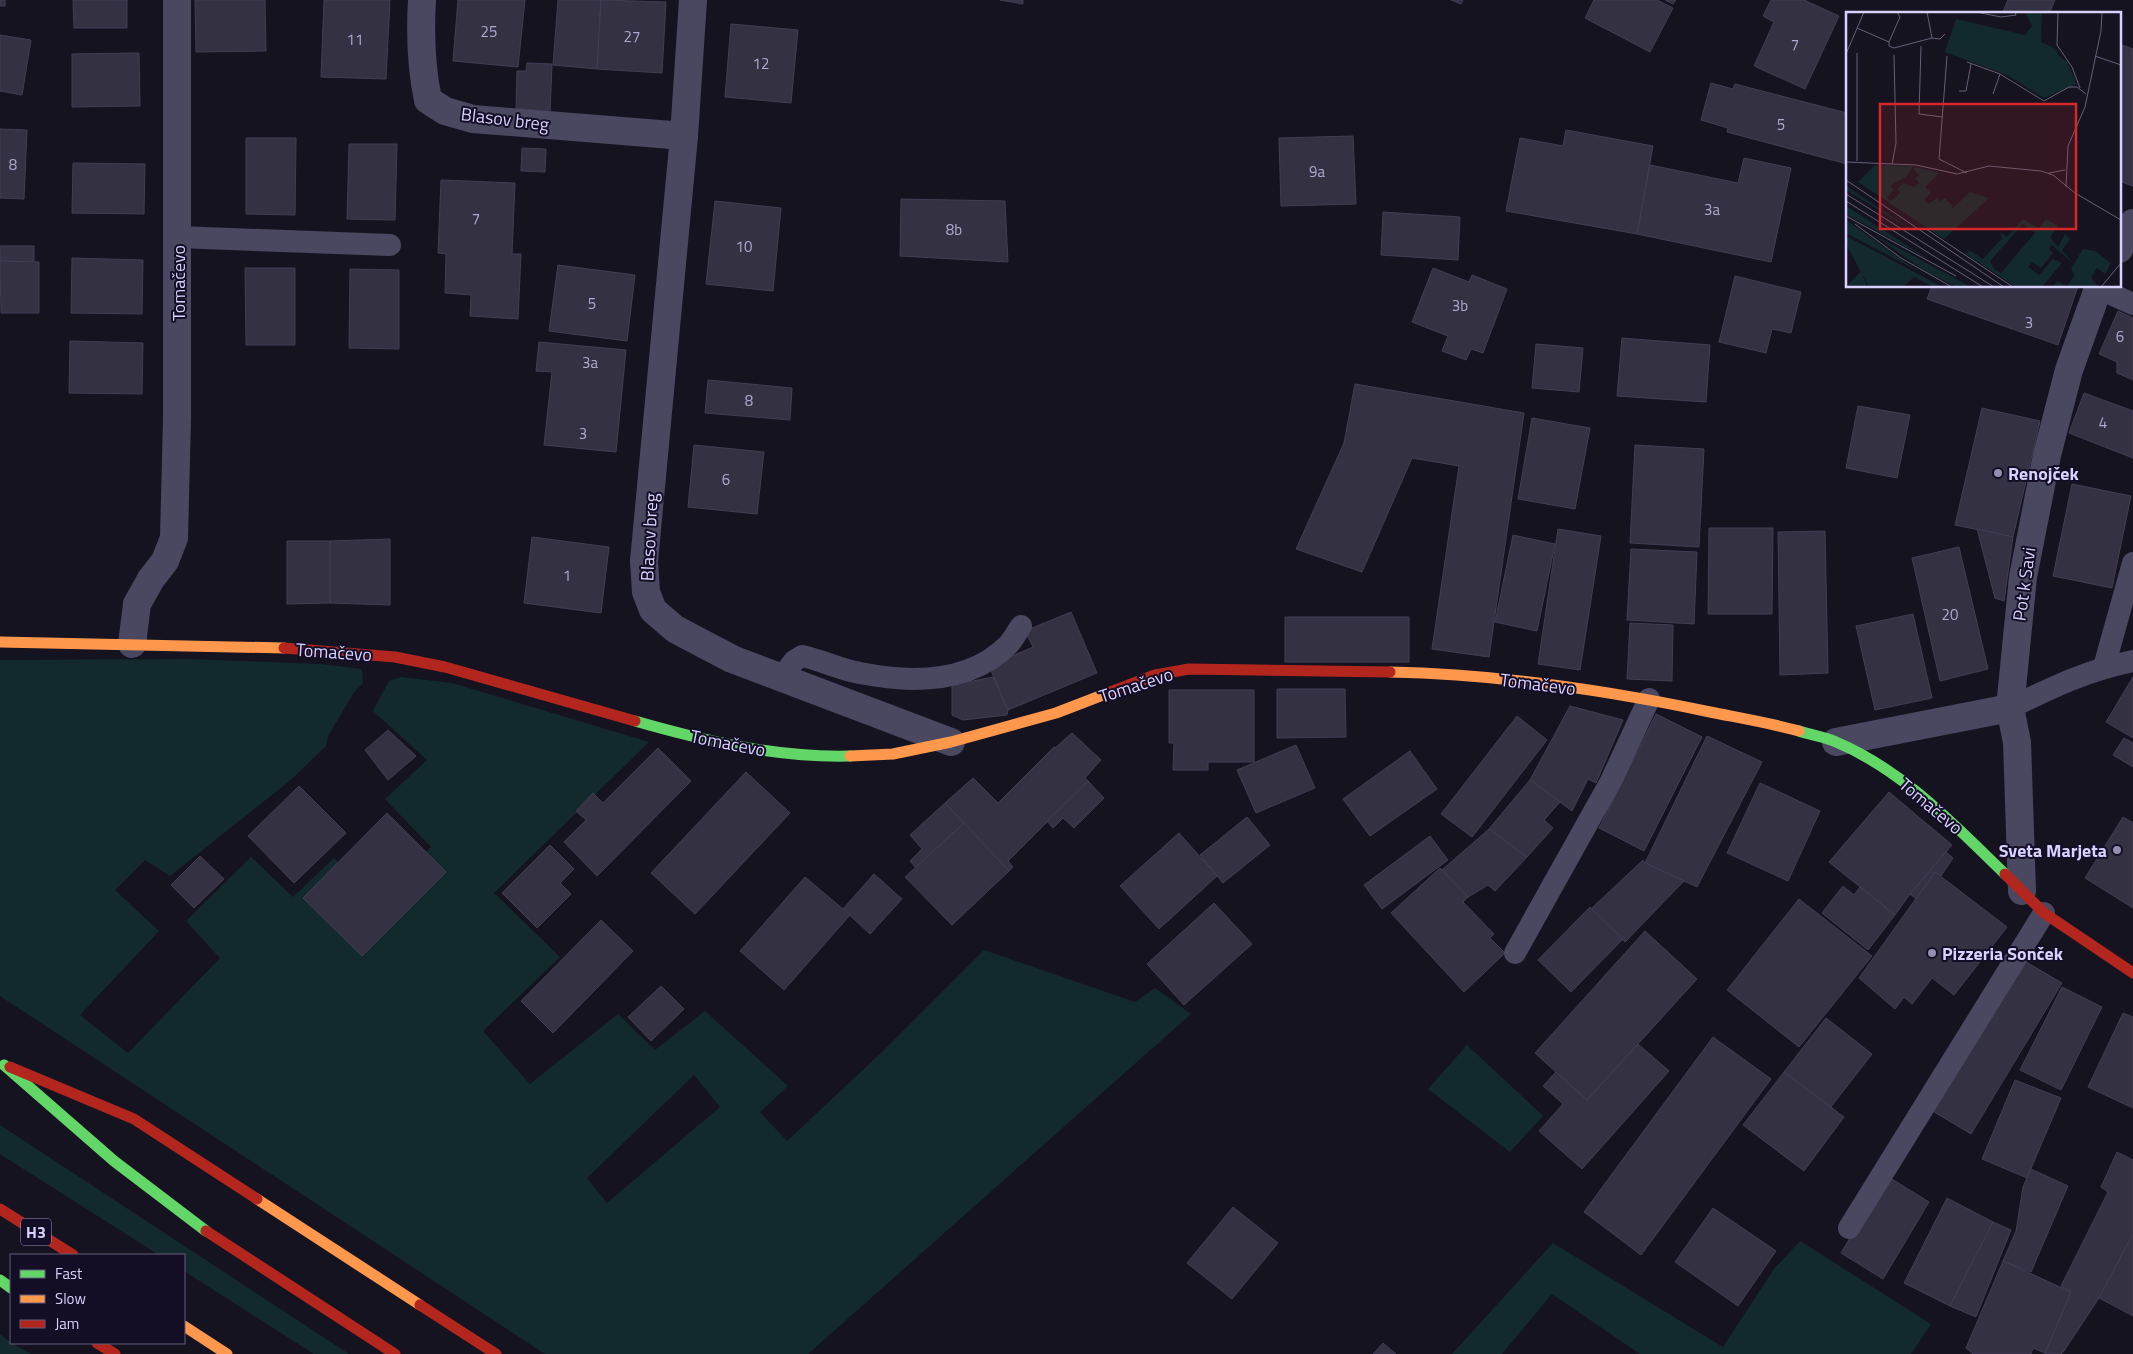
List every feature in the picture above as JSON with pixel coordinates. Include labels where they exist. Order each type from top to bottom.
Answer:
[{"type":"main road","name":"Tomačevo","points":[[0,642],[281,648],[395,657],[446,667],[686,736],[786,754],[840,756],[893,754],[951,742],[1056,713],[1155,675],[1189,669],[1422,673],[1546,683],[1650,698],[1796,730],[1836,742],[1875,762],[1935,806],[2044,913],[2133,973]]},
{"type":"main road","points":[[395,1354],[212,1235],[114,1161],[4,1065],[134,1119],[496,1354]]},
{"type":"main road","name":"H3","points":[[0,1209],[71,1254]]},
{"type":"main road","points":[[185,1327],[227,1354]]},
{"type":"main road","points":[[99,1344],[115,1354]]},
{"type":"street","name":"Tomačevo","points":[[132,644],[137,604],[151,578],[165,561],[174,538],[178,410],[177,0]]},
{"type":"street","name":"Blasov breg","points":[[422,0],[420,33],[423,75],[428,100],[444,110],[473,119],[684,136]]},
{"type":"street","name":"Blasov breg","points":[[693,0],[684,136],[644,561],[646,592],[653,610],[675,629],[732,659],[951,742]]},
{"type":"street","points":[[2120,247],[2133,223]]},
{"type":"street","name":"Pot k Savi","points":[[2022,891],[2017,742],[2010,708],[2023,577],[2047,455],[2069,370],[2099,288]]},
{"type":"street","points":[[1836,742],[2010,708]]},
{"type":"lane","points":[[178,237],[390,245]]},
{"type":"lane","points":[[2101,288],[2133,304]]},
{"type":"lane","points":[[2104,667],[2133,563]]},
{"type":"lane","points":[[782,677],[794,661],[802,656],[860,673],[930,679],[957,675],[974,668],[1008,645],[1021,626]]},
{"type":"lane","points":[[2010,708],[2060,683],[2104,667],[2133,661]]},
{"type":"lane","points":[[1515,953],[1611,781],[1650,698]]},
{"type":"lane","points":[[1849,1228],[2044,913]]},
{"type":"green space","points":[[187,659],[320,664],[362,669],[363,683],[353,694],[328,736],[326,746],[292,779],[170,876],[145,860],[115,890],[159,931],[80,1015],[128,1053],[220,958],[186,921],[251,857],[293,897],[334,858],[376,899],[431,847],[385,799],[427,760],[373,711],[389,681],[401,677],[452,683],[649,742],[494,893],[560,957],[483,1031],[530,1084],[618,1014],[655,1050],[705,1011],[788,1086],[760,1112],[787,1141],[882,1052],[984,950],[1135,1002],[1155,988],[1191,1014],[808,1354],[545,1354],[0,996],[0,660]],"holes":[[[694,1075],[720,1107],[607,1203],[587,1178]]]},
{"type":"green space","points":[[1467,1045],[1543,1116],[1510,1152],[1428,1089]]},
{"type":"green space","points":[[0,1125],[349,1354],[314,1354],[185,1272],[185,1254],[157,1254],[0,1154]]},
{"type":"green space","points":[[1800,1241],[1931,1324],[1911,1354],[1640,1354],[1552,1294],[1502,1354],[1452,1354],[1553,1243],[1723,1347],[1774,1269]]},
{"type":"green space","points":[[0,1334],[10,1344],[32,1354],[0,1354]]},
{"type":"building","points":[[0,0],[5,0],[5,6],[0,6]]},
{"type":"building","points":[[73,0],[127,0],[127,28],[74,28]]},
{"type":"building","points":[[195,0],[265,0],[266,51],[196,52]]},
{"type":"building","points":[[324,0],[390,0],[386,79],[321,77]]},
{"type":"building","points":[[458,0],[525,0],[518,67],[453,61]]},
{"type":"building","points":[[558,0],[601,0],[597,69],[553,65]]},
{"type":"building","points":[[601,0],[666,2],[662,73],[597,69]]},
{"type":"building","points":[[1000,0],[1023,0],[1023,4]]},
{"type":"building","points":[[1451,0],[1463,0],[1461,4]]},
{"type":"building","points":[[1594,0],[1657,0],[1673,8],[1650,52],[1585,18]]},
{"type":"building","points":[[1665,0],[1676,0],[1673,4]]},
{"type":"building","points":[[1771,0],[1804,0],[1839,16],[1805,89],[1754,66],[1774,22],[1763,16]]},
{"type":"building","points":[[2008,0],[2055,0],[2050,12],[2003,12]]},
{"type":"building","points":[[731,24],[798,30],[791,103],[725,97]]},
{"type":"building","points":[[0,35],[31,40],[22,95],[0,91]]},
{"type":"building","points":[[2120,44],[2133,49],[2133,186],[2120,181]]},
{"type":"building","points":[[139,53],[140,106],[72,107],[72,54]]},
{"type":"building","points":[[527,63],[552,64],[550,112],[516,111],[517,71],[526,71]]},
{"type":"building","points":[[1711,83],[1733,89],[1735,84],[1846,113],[1846,164],[1727,132],[1728,128],[1701,120]]},
{"type":"building","points":[[0,129],[27,130],[24,199],[0,198]]},
{"type":"building","points":[[1566,130],[1653,146],[1637,234],[1506,211],[1520,138],[1563,146]]},
{"type":"building","points":[[1353,136],[1356,204],[1281,206],[1279,138]]},
{"type":"building","points":[[246,138],[296,138],[295,215],[246,214]]},
{"type":"building","points":[[349,144],[397,144],[395,220],[347,219]]},
{"type":"building","points":[[522,148],[546,149],[545,172],[521,171]]},
{"type":"building","points":[[1744,158],[1791,168],[1771,262],[1637,234],[1650,165],[1738,183]]},
{"type":"building","points":[[73,163],[145,164],[144,214],[72,213]]},
{"type":"building","points":[[441,180],[515,183],[512,254],[521,254],[518,319],[470,316],[471,295],[445,293],[446,254],[438,253]]},
{"type":"building","points":[[901,199],[1005,201],[1008,262],[900,256]]},
{"type":"building","points":[[715,201],[781,208],[773,291],[706,284]]},
{"type":"building","points":[[1383,212],[1460,217],[1458,260],[1381,255]]},
{"type":"building","points":[[0,246],[34,246],[34,262],[0,261]]},
{"type":"building","points":[[72,258],[143,260],[142,314],[71,313]]},
{"type":"building","points":[[0,261],[39,262],[39,313],[1,313]]},
{"type":"building","points":[[558,265],[635,275],[627,341],[549,331]]},
{"type":"building","points":[[245,268],[295,268],[295,345],[246,345]]},
{"type":"building","points":[[1433,268],[1469,282],[1472,275],[1507,289],[1483,353],[1471,349],[1466,360],[1442,351],[1448,336],[1412,322]]},
{"type":"building","points":[[350,269],[399,270],[399,349],[349,348]]},
{"type":"building","points":[[1735,276],[1801,292],[1791,333],[1772,329],[1766,353],[1719,342]]},
{"type":"building","points":[[1931,288],[2077,288],[2058,345],[1927,299]]},
{"type":"building","points":[[2118,311],[2133,318],[2133,380],[2117,373],[2117,362],[2099,354]]},
{"type":"building","points":[[1622,338],[1710,345],[1706,402],[1617,396]]},
{"type":"building","points":[[70,341],[143,343],[142,394],[69,393]]},
{"type":"building","points":[[539,342],[626,350],[616,452],[544,445],[552,372],[536,371]]},
{"type":"building","points":[[1536,344],[1583,348],[1579,392],[1532,388]]},
{"type":"building","points":[[708,380],[792,388],[790,420],[705,413]]},
{"type":"building","points":[[1355,384],[1524,413],[1489,657],[1432,649],[1459,466],[1412,458],[1362,572],[1296,549],[1344,443]]},
{"type":"building","points":[[2084,393],[2133,411],[2133,458],[2069,433]]},
{"type":"building","points":[[1858,406],[1910,415],[1897,478],[1846,468]]},
{"type":"building","name":"Renojček","points":[[1982,408],[2040,421],[2013,537],[1955,525]]},
{"type":"building","points":[[1532,418],[1590,428],[1575,509],[1518,499]]},
{"type":"building","points":[[694,445],[764,452],[757,514],[688,507]]},
{"type":"building","points":[[1635,445],[1704,449],[1699,547],[1630,543]]},
{"type":"building","points":[[2072,484],[2131,496],[2112,588],[2053,576]]},
{"type":"building","points":[[1709,528],[1773,528],[1772,614],[1708,614]]},
{"type":"building","points":[[1558,529],[1601,536],[1580,670],[1538,664]]},
{"type":"building","points":[[1977,529],[2013,537],[2004,601],[1995,598]]},
{"type":"building","points":[[1825,531],[1828,673],[1780,675],[1778,532]]},
{"type":"building","points":[[1513,535],[1555,544],[1537,631],[1495,622]]},
{"type":"building","points":[[532,537],[609,547],[601,613],[524,603]]},
{"type":"building","points":[[390,539],[390,605],[330,603],[330,541]]},
{"type":"building","points":[[287,541],[330,541],[330,603],[287,604]]},
{"type":"building","points":[[1959,547],[1988,669],[1940,681],[1912,558]]},
{"type":"building","points":[[1631,549],[1697,552],[1694,624],[1627,620]]},
{"type":"building","points":[[1071,612],[1097,673],[1008,710],[989,666],[1033,647],[1025,631]]},
{"type":"building","points":[[1913,614],[1932,698],[1875,710],[1856,626]]},
{"type":"building","points":[[1285,617],[1409,617],[1409,662],[1285,662]]},
{"type":"building","points":[[1630,623],[1673,625],[1672,681],[1627,679]]},
{"type":"building","points":[[993,677],[1008,710],[1007,715],[963,720],[952,715],[952,682],[973,681]]},
{"type":"building","points":[[2133,677],[2133,738],[2106,722]]},
{"type":"building","points":[[1277,689],[1345,689],[1346,737],[1277,738]]},
{"type":"building","points":[[1169,690],[1254,690],[1254,762],[1208,762],[1208,770],[1173,770],[1174,743],[1169,743]]},
{"type":"building","points":[[1570,706],[1623,720],[1596,783],[1588,779],[1572,811],[1530,780]]},
{"type":"building","points":[[1656,714],[1702,737],[1644,851],[1599,828]]},
{"type":"building","points":[[1517,716],[1547,740],[1472,837],[1441,814]]},
{"type":"building","points":[[388,730],[416,756],[388,780],[365,750]]},
{"type":"building","points":[[1072,733],[1101,760],[1085,778],[1088,781],[1008,861],[1013,867],[1009,871],[945,803],[973,778],[998,803],[1054,747]]},
{"type":"building","points":[[1707,736],[1762,762],[1697,887],[1645,863]]},
{"type":"building","points":[[2124,738],[2133,743],[2133,767],[2113,755]]},
{"type":"building","points":[[1296,745],[1315,788],[1256,813],[1237,770]]},
{"type":"building","points":[[658,748],[691,781],[597,876],[564,842],[586,820],[576,811],[593,793],[603,803]]},
{"type":"building","points":[[1410,751],[1437,789],[1370,836],[1343,799]]},
{"type":"building","points":[[746,772],[790,813],[695,914],[651,873]]},
{"type":"building","points":[[1530,780],[1560,802],[1544,820],[1553,828],[1527,857],[1489,829]]},
{"type":"building","points":[[1088,781],[1104,798],[1074,828],[1063,818],[1053,828],[1047,821]]},
{"type":"building","points":[[1760,783],[1820,811],[1788,881],[1727,853]]},
{"type":"building","points":[[299,786],[346,833],[294,883],[248,836]]},
{"type":"building","points":[[1889,792],[1952,845],[1910,894],[1895,915],[1829,862]]},
{"type":"building","points":[[945,803],[964,823],[916,868],[910,861],[922,849],[910,835]]},
{"type":"building","points":[[387,813],[446,872],[362,956],[303,898]]},
{"type":"building","points":[[1247,817],[1270,845],[1223,883],[1200,855]]},
{"type":"building","name":"Sveta Marjeta","points":[[2123,817],[2133,823],[2133,908],[2085,878]]},
{"type":"building","points":[[964,823],[1009,871],[952,925],[905,877]]},
{"type":"building","points":[[1489,829],[1527,857],[1495,891],[1488,885],[1468,897],[1442,870]]},
{"type":"building","points":[[1179,833],[1217,876],[1159,929],[1120,886]]},
{"type":"building","points":[[1430,836],[1448,860],[1382,909],[1364,885]]},
{"type":"building","points":[[550,845],[574,869],[560,883],[571,894],[537,928],[502,893]]},
{"type":"building","points":[[1946,852],[1953,858],[1941,876],[1935,872],[1916,899],[1910,894]]},
{"type":"building","points":[[200,856],[224,879],[194,908],[171,885]]},
{"type":"building","points":[[1643,860],[1645,863],[1684,881],[1625,942],[1591,909]]},
{"type":"building","points":[[1440,868],[1468,897],[1463,902],[1494,934],[1490,938],[1505,953],[1464,992],[1391,913]]},
{"type":"building","name":"Pizzeria Sonček","points":[[1935,872],[2007,927],[1954,995],[1932,978],[1912,1004],[1904,997],[1895,1009],[1859,978]]},
{"type":"building","points":[[874,874],[902,899],[870,934],[843,909]]},
{"type":"building","points":[[805,877],[850,915],[784,990],[740,951]]},
{"type":"building","points":[[1843,886],[1854,895],[1860,887],[1895,915],[1868,950],[1822,913]]},
{"type":"building","points":[[1799,899],[1872,956],[1799,1047],[1727,990]]},
{"type":"building","points":[[1214,903],[1252,944],[1184,1005],[1147,964]]},
{"type":"building","points":[[1590,907],[1623,939],[1571,992],[1538,960]]},
{"type":"building","points":[[601,920],[633,951],[553,1033],[521,1001]]},
{"type":"building","points":[[1645,931],[1697,979],[1587,1100],[1535,1053]]},
{"type":"building","points":[[2021,959],[2062,983],[1971,1134],[1931,1110]]},
{"type":"building","points":[[661,986],[684,1009],[651,1041],[628,1017]]},
{"type":"building","points":[[2062,987],[2102,1007],[2061,1090],[2020,1070]]},
{"type":"building","points":[[2123,1013],[2133,1017],[2133,1108],[2088,1087]]},
{"type":"building","points":[[1826,1018],[1872,1054],[1830,1108],[1784,1072]]},
{"type":"building","points":[[1713,1037],[1771,1079],[1641,1255],[1584,1212]]},
{"type":"building","points":[[1638,1044],[1669,1071],[1582,1169],[1539,1131],[1563,1104],[1543,1086],[1556,1072],[1587,1100]]},
{"type":"building","points":[[1784,1072],[1844,1117],[1804,1171],[1743,1125]]},
{"type":"building","points":[[2015,1080],[2061,1098],[2027,1178],[1982,1159]]},
{"type":"building","points":[[2117,1152],[2133,1160],[2133,1234],[2099,1298],[2064,1351],[2061,1354],[2047,1354],[2045,1353],[2071,1292],[2061,1286],[2108,1192],[2101,1187]]},
{"type":"building","points":[[2031,1169],[2068,1186],[2031,1272],[2003,1261],[2016,1231],[2023,1187]]},
{"type":"building","points":[[1887,1176],[1929,1202],[1883,1279],[1841,1253]]},
{"type":"building","points":[[1947,1198],[1993,1222],[1950,1306],[1904,1283]]},
{"type":"building","points":[[1233,1207],[1278,1243],[1232,1299],[1187,1263]]},
{"type":"building","points":[[1713,1208],[1776,1251],[1738,1306],[1675,1262]]},
{"type":"building","points":[[1993,1222],[2011,1230],[1976,1317],[1950,1306]]},
{"type":"building","points":[[2133,1234],[2133,1316],[2099,1298]]},
{"type":"building","points":[[2003,1261],[2071,1292],[2045,1353],[2033,1348],[2031,1354],[1973,1354],[1966,1348]]},
{"type":"building","points":[[1383,1343],[1396,1354],[1373,1354]]},
{"type":"traffic: fast","points":[[635,721],[741,747],[795,754],[850,756]]},
{"type":"traffic: fast","points":[[1799,731],[1836,742],[1884,768],[1927,800],[2005,874]]},
{"type":"traffic: fast","points":[[4,1065],[114,1161],[206,1231]]},
{"type":"traffic: fast","points":[[0,1280],[10,1287]]},
{"type":"traffic: slow","points":[[0,642],[284,648]]},
{"type":"traffic: slow","points":[[1390,672],[1471,676],[1551,684],[1671,704],[1799,731]]},
{"type":"traffic: slow","points":[[850,756],[893,754],[951,742],[1056,713],[1108,693]]},
{"type":"traffic: slow","points":[[257,1199],[420,1305]]},
{"type":"traffic: slow","points":[[185,1327],[227,1354]]},
{"type":"traffic: jam","points":[[284,648],[395,657],[445,667],[635,721]]},
{"type":"traffic: jam","points":[[1108,693],[1155,675],[1189,669],[1390,672]]},
{"type":"traffic: jam","points":[[2005,874],[2044,913],[2133,973]]},
{"type":"traffic: jam","points":[[10,1067],[134,1119],[257,1199]]},
{"type":"traffic: jam","points":[[0,1209],[71,1254]]},
{"type":"traffic: jam","points":[[206,1231],[395,1354]]},
{"type":"traffic: jam","points":[[420,1305],[496,1354]]},
{"type":"traffic: jam","points":[[99,1344],[115,1354]]},
{"type":"place","name":"Renojček","points":[[1998,473]]},
{"type":"place","name":"Sveta Marjeta","points":[[2117,850]]},
{"type":"place","name":"Pizzeria Sonček","points":[[1932,953]]}]
